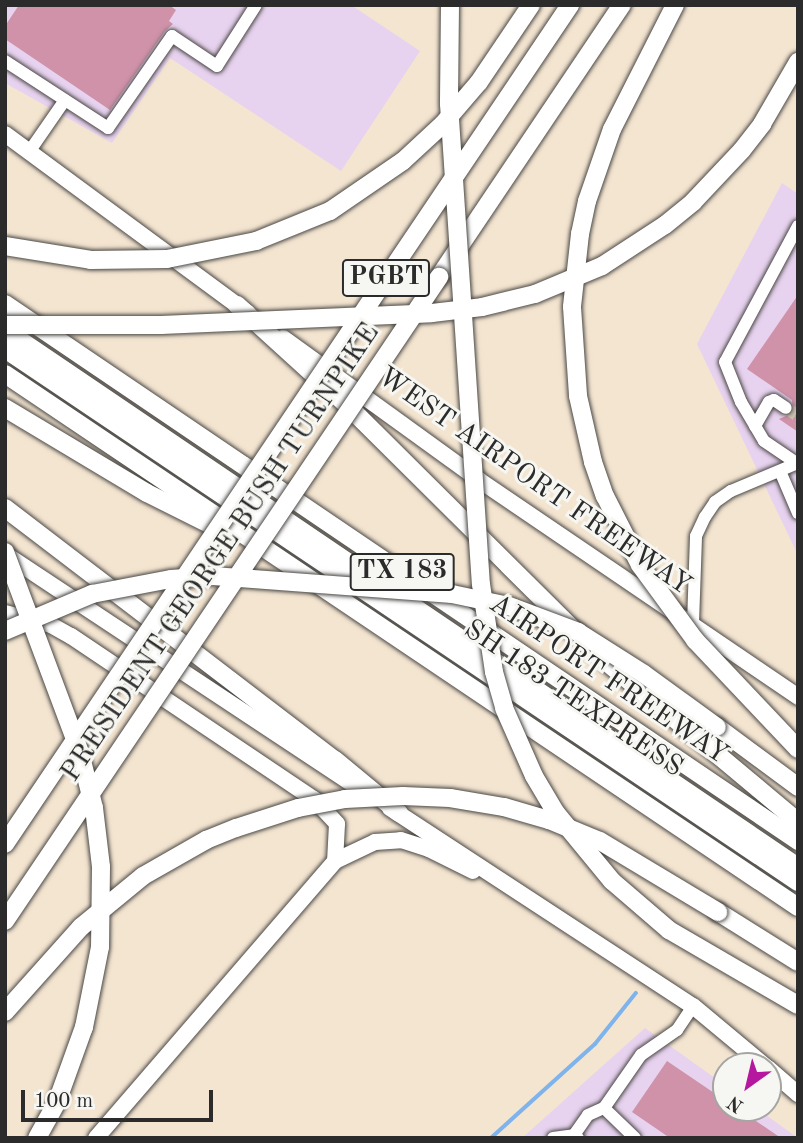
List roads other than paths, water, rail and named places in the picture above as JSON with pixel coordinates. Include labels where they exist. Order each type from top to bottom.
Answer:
[{"type":"highway","points":[[450,5],[448,91],[481,584],[485,626],[504,708],[534,776],[556,813],[612,881],[670,930],[798,1004]]},
{"type":"highway","points":[[5,246],[91,260],[167,259],[256,240],[330,211],[403,161],[443,124],[479,82],[531,5]]},
{"type":"highway","name":"PRESIDENT GEORGE BUSH TURNPIKE","points":[[5,844],[570,5]]},
{"type":"highway","name":"PRESIDENT GEORGE BUSH TURNPIKE","points":[[5,920],[622,5]]},
{"type":"highway","points":[[675,5],[612,129],[587,201],[580,234],[572,307],[578,397],[590,449],[605,496],[639,565],[695,640],[798,749]]},
{"type":"highway","points":[[5,328],[161,325],[432,313],[482,307],[536,294],[602,266],[665,225],[693,202],[748,142],[798,62]]},
{"type":"highway","name":"AIRPORT FREEWAY","points":[[5,304],[798,841]]},
{"type":"highway","points":[[237,305],[348,406],[602,658],[798,822]]},
{"type":"highway","name":"SH 183 TEXPRESS","points":[[5,328],[798,867]]},
{"type":"highway","name":"SH 183 TEXPRESS","points":[[5,349],[798,882]]},
{"type":"highway","name":"TX 183","points":[[5,374],[798,907]]},
{"type":"highway","points":[[5,408],[147,493],[277,558]]},
{"type":"highway","points":[[5,508],[335,760],[399,813]]},
{"type":"highway","points":[[5,553],[80,753],[93,808],[101,867],[100,947],[85,1027],[57,1102],[37,1138]]},
{"type":"highway","points":[[5,631],[92,594],[171,579],[213,576],[477,598],[544,618],[611,651],[798,787]]},
{"type":"highway","points":[[5,1012],[81,927],[143,876],[206,840],[236,828],[298,808],[345,799],[403,796],[450,798],[505,807],[550,820],[600,841],[798,962]]},
{"type":"main road","name":"WEST AIRPORT FREEWAY","points":[[5,134],[479,480],[693,623],[798,697]]},
{"type":"main road","points":[[5,553],[693,1006],[749,1052]]},
{"type":"main road","points":[[5,613],[51,625],[71,636],[314,799],[337,824],[335,861]]},
{"type":"main road","points":[[96,1138],[335,861],[375,842],[401,840],[429,849],[547,909]]},
{"type":"main road","points":[[782,1080],[798,1094]]},
{"type":"lane","points":[[5,61],[108,128],[172,36],[217,66],[256,5]]},
{"type":"lane","points":[[29,152],[65,100]]},
{"type":"lane","points":[[798,226],[725,362],[741,401],[764,441],[798,463]]},
{"type":"lane","points":[[755,426],[769,402],[774,400],[786,408]]},
{"type":"lane","points":[[693,623],[695,547],[705,517],[715,502],[731,491],[798,463]]},
{"type":"lane","points":[[780,471],[798,513]]},
{"type":"lane","points":[[553,1138],[576,1136],[587,1115],[604,1108],[641,1055],[677,1030],[693,1006]]},
{"type":"lane","points":[[604,1108],[635,1138]]},
{"type":"waterway","points":[[491,1138],[595,1044],[636,993]]},
{"type":"tunnel","points":[[786,408],[798,416]]}]
